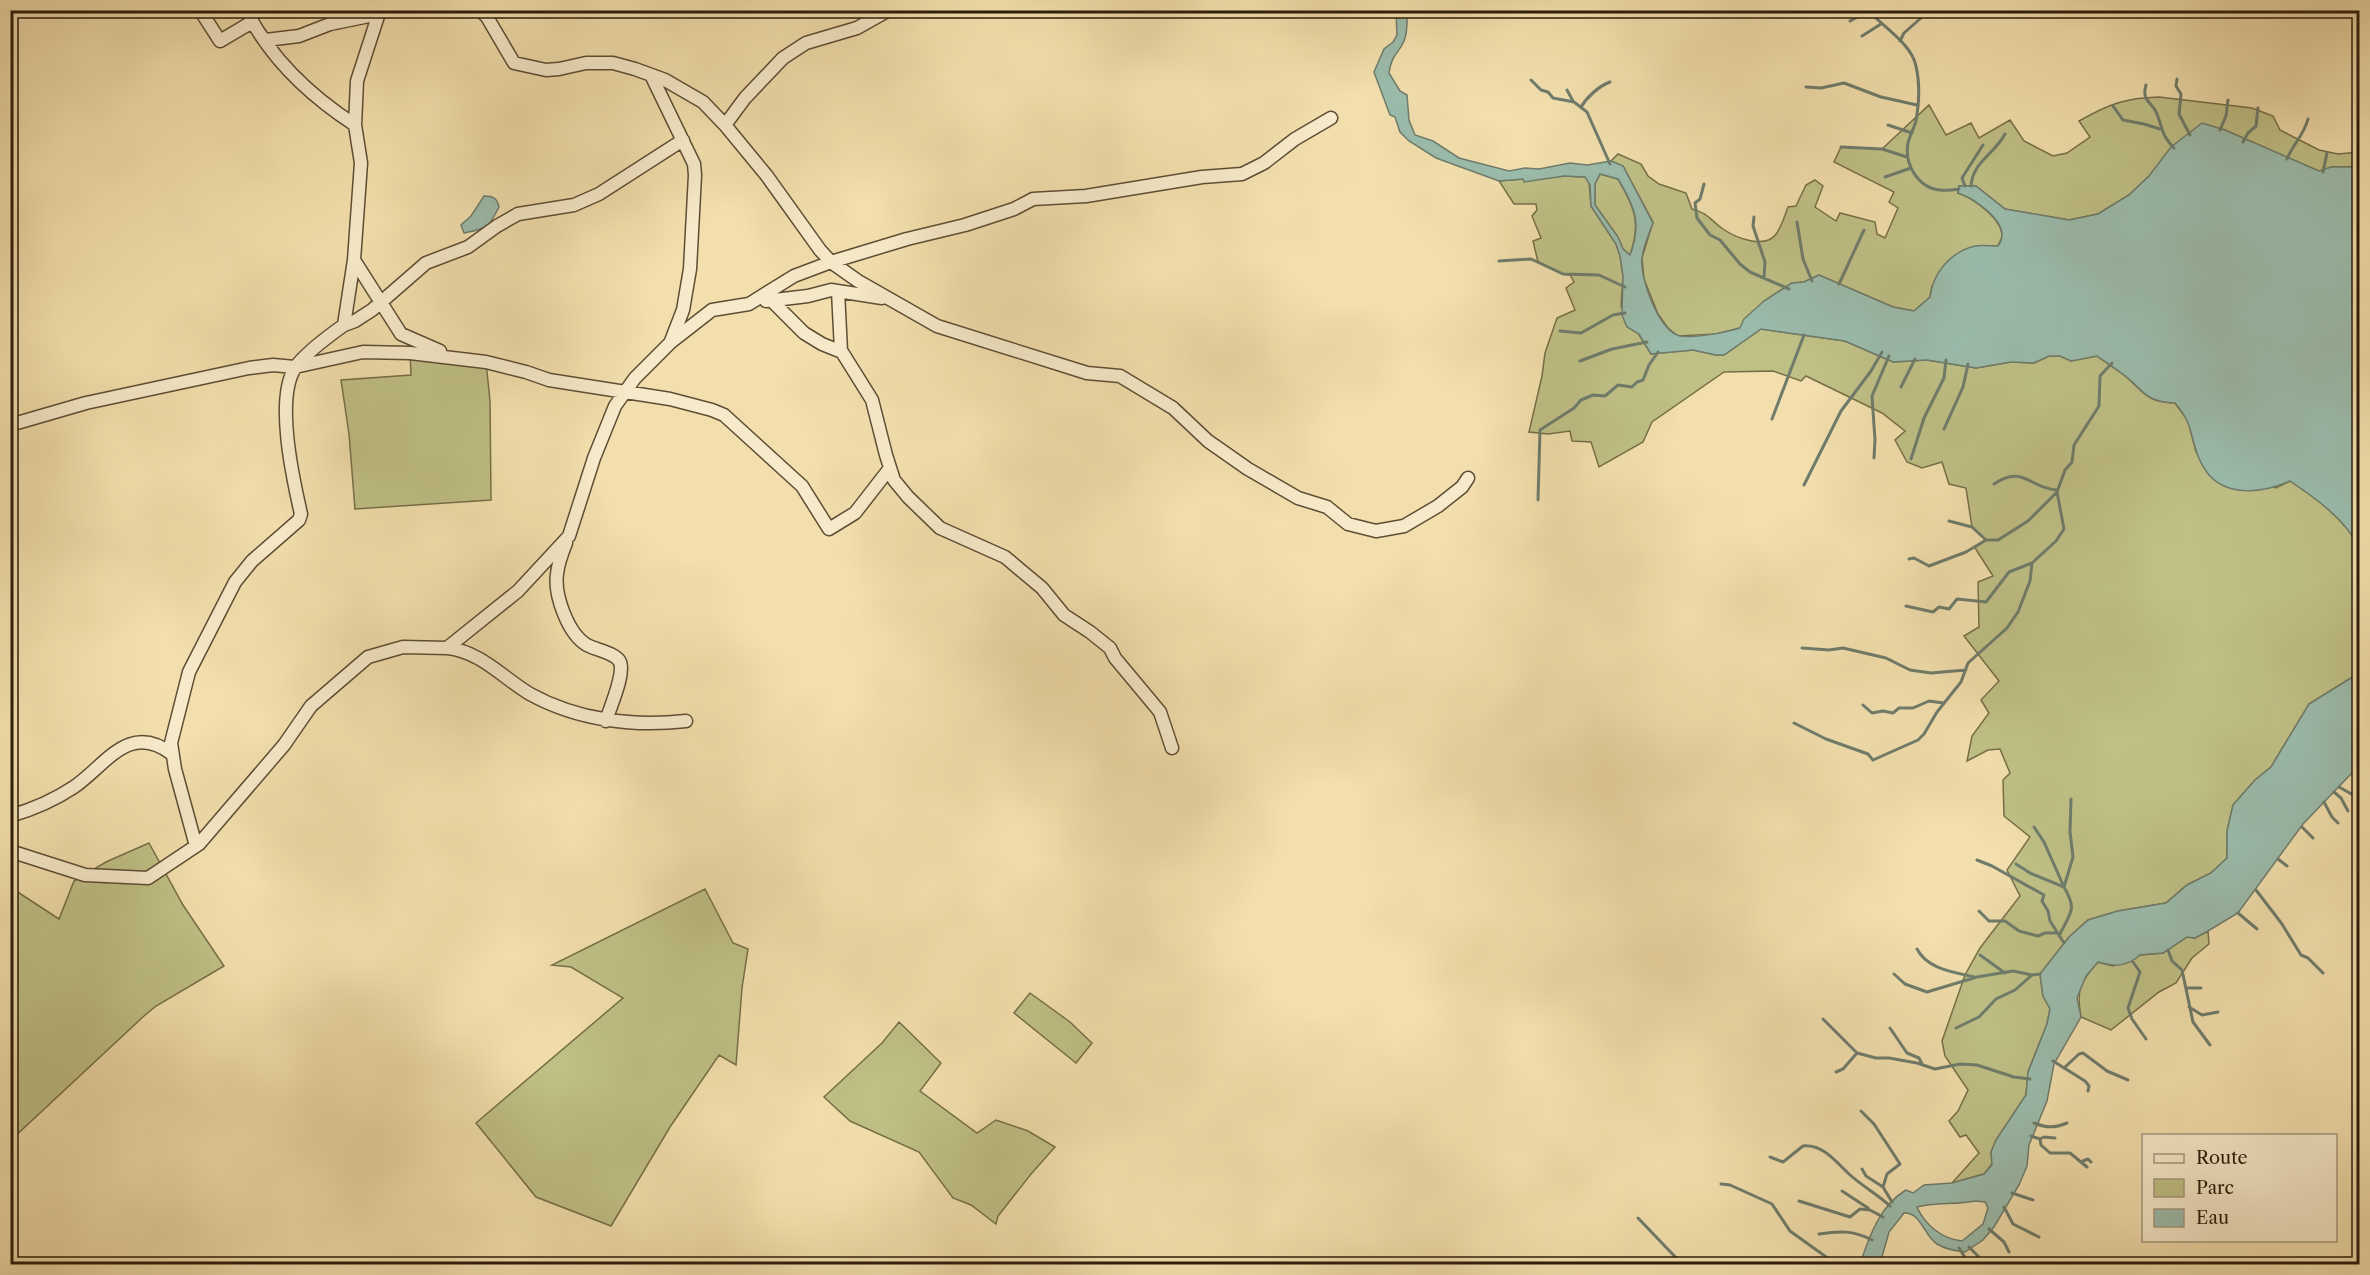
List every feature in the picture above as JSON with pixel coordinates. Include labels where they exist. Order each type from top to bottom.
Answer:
[{"type":"street","points":[[200,10],[220,41],[252,22]]},
{"type":"street","points":[[246,10],[252,22],[308,90],[355,125]]},
{"type":"street","points":[[480,10],[487,17],[514,63],[546,70],[586,63],[613,63],[666,80],[703,102],[725,124],[767,176],[820,250],[831,262],[858,281],[937,326],[1087,373],[1120,376],[1173,408],[1208,441],[1248,469],[1299,498],[1327,507],[1348,524],[1377,531],[1404,526],[1438,506],[1462,487],[1468,478]]},
{"type":"street","points":[[725,124],[745,98],[783,58],[806,43],[857,28],[889,10]]},
{"type":"street","points":[[266,40],[299,36],[330,24],[380,12]]},
{"type":"street","points":[[344,325],[354,260],[361,163],[355,125],[360,70],[380,12]]},
{"type":"street","points":[[651,75],[694,164],[690,269],[683,310],[671,342]]},
{"type":"street","points":[[749,304],[794,276],[831,262],[907,239],[965,225],[1014,209],[1033,200],[1086,196],[1202,177],[1242,174],[1264,163],[1330,118]]},
{"type":"street","points":[[196,846],[172,754],[171,741],[189,672],[235,582],[252,561],[299,520],[301,514],[289,462],[287,412],[289,384],[295,367],[326,338],[389,297],[426,263],[468,247],[518,214],[574,205],[599,194],[683,140]]},
{"type":"street","points":[[354,260],[380,302],[405,336],[458,358]]},
{"type":"street","points":[[606,721],[621,676],[621,664],[618,658],[584,642],[565,615],[556,575],[594,458],[612,412],[625,391],[671,342],[712,310],[808,296],[831,290],[892,299]]},
{"type":"street","points":[[838,291],[841,351],[872,400],[894,480],[940,528],[1005,557],[1042,588],[1064,615],[1110,648],[1115,658],[1160,712],[1172,748]]},
{"type":"street","points":[[771,300],[804,333],[825,346],[841,351]]},
{"type":"street","points":[[10,425],[86,403],[228,372],[273,365],[295,367],[363,352],[410,352],[458,358],[526,372],[549,380],[670,399],[712,410],[723,415],[802,486],[829,529],[855,513],[890,468]]},
{"type":"street","points":[[447,648],[518,591],[569,536]]},
{"type":"street","points":[[10,851],[85,875],[148,878],[196,846],[271,760],[311,706],[346,674],[368,657],[403,646],[457,649],[487,663],[531,694],[564,708],[606,721],[658,724],[686,721]]},
{"type":"street","points":[[10,816],[44,806],[72,788],[125,745],[150,742],[172,754]]},
{"type":"green space","points":[[2159,97],[2252,108],[2273,116],[2280,130],[2319,150],[2338,154],[2360,152],[2359,167],[2331,167],[2320,172],[2225,130],[2149,176],[2129,195],[2098,214],[2069,220],[2005,209],[1976,186],[1959,186],[1958,193],[1979,204],[1998,223],[2002,237],[1998,246],[1984,246],[1932,286],[1930,297],[1914,311],[1893,307],[1819,275],[1804,282],[1792,283],[1764,301],[1740,328],[1716,334],[1678,336],[1668,328],[1658,314],[1644,279],[1642,258],[1653,222],[1623,166],[1611,161],[1618,154],[1641,164],[1648,176],[1659,184],[1686,193],[1692,209],[1743,239],[1759,242],[1772,238],[1779,230],[1788,207],[1796,206],[1806,185],[1815,180],[1823,186],[1815,207],[1836,221],[1840,213],[1875,222],[1877,234],[1885,238],[1898,208],[1889,202],[1894,192],[1834,162],[1841,147],[1882,149],[1929,105],[1946,135],[1971,123],[1979,138],[2010,120],[2024,141],[2053,156],[2067,153],[2090,137],[2079,121],[2118,103]]},
{"type":"green space","points":[[1600,174],[1618,179],[1632,207],[1636,225],[1630,255],[1623,249],[1618,237],[1595,205],[1595,184]]},
{"type":"green space","points":[[1564,176],[1585,177],[1589,181],[1591,206],[1616,244],[1620,256],[1623,276],[1621,306],[1651,354],[1693,350],[1724,355],[1761,329],[1845,341],[1893,362],[1927,360],[1976,368],[2011,362],[2034,363],[2049,356],[2060,356],[2071,361],[2097,356],[2125,376],[2147,396],[2158,401],[2175,403],[2188,421],[2196,452],[2276,488],[2290,481],[2337,518],[2359,546],[2359,673],[2309,704],[2271,767],[2255,780],[2233,805],[2227,831],[2227,858],[2211,873],[2187,885],[2166,903],[2118,911],[2088,920],[2069,937],[2040,974],[2043,996],[2050,1009],[2047,1024],[2028,1072],[2026,1095],[1996,1140],[1991,1152],[1992,1164],[1984,1174],[1952,1183],[1979,1153],[1966,1135],[1960,1137],[1949,1121],[1958,1111],[1968,1090],[1945,1056],[1942,1041],[1965,975],[1980,948],[2020,896],[2007,870],[2030,837],[2004,816],[2003,780],[2010,773],[2000,749],[1988,750],[1967,761],[1972,736],[1989,713],[1981,700],[1999,681],[1964,636],[1979,627],[1978,582],[1993,576],[1975,548],[1986,540],[1972,527],[1966,488],[1949,484],[1942,462],[1922,468],[1907,462],[1895,440],[1905,431],[1882,413],[1806,376],[1801,381],[1773,371],[1724,372],[1652,422],[1643,442],[1599,467],[1591,442],[1572,441],[1570,431],[1548,434],[1529,432],[1545,353],[1557,318],[1575,310],[1566,288],[1574,282],[1570,275],[1538,262],[1533,241],[1541,238],[1532,216],[1537,210],[1536,204],[1514,204],[1499,181],[1523,179],[1524,181]]},
{"type":"green space","points":[[410,353],[486,362],[490,401],[491,500],[355,509],[349,434],[341,380],[411,375]]},
{"type":"green space","points":[[149,843],[183,905],[224,966],[156,1006],[11,1140],[10,887],[59,919],[74,881],[106,862]]},
{"type":"green space","points":[[705,889],[733,943],[748,949],[742,988],[736,1065],[719,1055],[670,1127],[611,1226],[536,1197],[476,1123],[623,998],[571,967],[552,965]]},
{"type":"green space","points":[[2208,931],[2209,944],[2192,958],[2176,983],[2159,992],[2111,1030],[2081,1017],[2079,993],[2083,981],[2098,962],[2113,966],[2140,955],[2163,953],[2187,937],[2195,938]]},
{"type":"green space","points":[[1030,993],[1070,1022],[1092,1043],[1076,1063],[1014,1013]]},
{"type":"green space","points":[[899,1022],[941,1063],[920,1091],[977,1133],[996,1120],[1028,1131],[1055,1147],[998,1216],[996,1224],[971,1205],[953,1198],[919,1152],[850,1121],[824,1097],[882,1043]]},
{"type":"water","points":[[1396,11],[1407,11],[1405,37],[1402,46],[1393,58],[1389,73],[1400,91],[1407,95],[1409,120],[1415,135],[1433,141],[1459,158],[1509,171],[1525,168],[1539,169],[1570,163],[1587,165],[1611,161],[1623,166],[1653,223],[1642,258],[1644,277],[1651,301],[1670,330],[1677,335],[1690,337],[1740,328],[1744,319],[1764,301],[1792,283],[1804,282],[1819,275],[1893,307],[1914,311],[1930,297],[1939,272],[1951,258],[1975,246],[1998,246],[2001,240],[2001,229],[1998,222],[1979,204],[1958,193],[1959,186],[1976,186],[2005,209],[2069,220],[2098,214],[2129,195],[2149,176],[2171,147],[2202,123],[2225,130],[2319,171],[2331,167],[2359,167],[2359,546],[2337,518],[2290,481],[2268,488],[2245,491],[2223,486],[2214,480],[2202,465],[2188,423],[2175,403],[2157,400],[2146,395],[2124,375],[2097,356],[2071,361],[2060,356],[2049,356],[2034,363],[2011,362],[1976,368],[1927,360],[1893,362],[1845,341],[1761,329],[1724,355],[1693,350],[1651,354],[1639,334],[1627,327],[1622,315],[1623,276],[1620,256],[1616,244],[1591,206],[1590,185],[1585,177],[1564,176],[1524,182],[1523,179],[1499,181],[1436,158],[1409,141],[1400,132],[1395,117],[1390,115],[1374,72],[1384,49],[1393,42],[1397,35]],"holes":[[[1600,174],[1618,179],[1629,198],[1635,216],[1636,234],[1630,255],[1623,249],[1618,237],[1595,205],[1595,184]]]},
{"type":"water","points":[[484,196],[492,197],[497,201],[499,207],[489,224],[478,230],[464,233],[461,225],[471,216]]},
{"type":"water","points":[[2359,673],[2359,774],[2351,774],[2303,824],[2238,913],[2195,938],[2187,937],[2163,953],[2140,955],[2120,965],[2098,962],[2086,976],[2077,998],[2081,1017],[2054,1064],[2047,1101],[2029,1145],[2027,1166],[2019,1185],[1994,1227],[1983,1240],[1965,1252],[1947,1248],[1933,1240],[1915,1216],[1904,1213],[1889,1232],[1880,1264],[1860,1264],[1877,1222],[1897,1196],[1906,1190],[1913,1193],[1924,1185],[1952,1183],[1984,1174],[1992,1165],[1991,1152],[1996,1140],[2026,1095],[2028,1072],[2047,1024],[2050,1009],[2043,996],[2040,974],[2069,937],[2088,920],[2118,911],[2166,903],[2187,885],[2211,873],[2227,858],[2227,831],[2233,805],[2255,780],[2271,767],[2309,704]],"holes":[[[1985,1202],[1988,1208],[1983,1224],[1962,1241],[1935,1230],[1920,1214],[1917,1207]]]},
{"type":"waterway","points":[[1861,10],[1863,14],[1875,17]]},
{"type":"waterway","points":[[1872,10],[1875,17],[1905,45],[1916,66],[1918,79],[1916,121],[1907,151],[1914,174],[1925,185],[1932,188],[1959,189]]},
{"type":"waterway","points":[[1900,41],[1904,33],[1930,10]]},
{"type":"waterway","points":[[1850,21],[1863,14]]},
{"type":"waterway","points":[[1862,36],[1881,24]]},
{"type":"waterway","points":[[2177,79],[2176,86],[2181,94],[2179,114],[2190,135]]},
{"type":"waterway","points":[[1531,80],[1553,98],[1574,102],[1587,112],[1610,164]]},
{"type":"waterway","points":[[1581,107],[1594,92],[1610,82]]},
{"type":"waterway","points":[[1806,87],[1821,88],[1844,83],[1881,97],[1917,105]]},
{"type":"waterway","points":[[2146,85],[2146,98],[2155,110],[2165,136],[2174,148]]},
{"type":"waterway","points":[[1567,90],[1573,101]]},
{"type":"waterway","points":[[2220,130],[2226,116],[2228,100]]},
{"type":"waterway","points":[[2113,106],[2123,120],[2160,129]]},
{"type":"waterway","points":[[2243,142],[2256,126],[2258,108]]},
{"type":"waterway","points":[[2287,159],[2308,119]]},
{"type":"waterway","points":[[1888,125],[1912,133]]},
{"type":"waterway","points":[[1971,186],[1976,170],[2005,134]]},
{"type":"waterway","points":[[1965,186],[1962,178],[1983,145]]},
{"type":"waterway","points":[[1841,147],[1882,149],[1907,157]]},
{"type":"waterway","points":[[2323,172],[2327,153]]},
{"type":"waterway","points":[[1885,177],[1911,168]]},
{"type":"waterway","points":[[1704,184],[1700,199],[1695,203],[1697,218],[1710,235],[1720,240],[1740,264],[1750,272],[1789,289]]},
{"type":"waterway","points":[[1754,217],[1753,226],[1765,262],[1764,278]]},
{"type":"waterway","points":[[1797,222],[1803,259],[1812,281]]},
{"type":"waterway","points":[[1839,284],[1864,230]]},
{"type":"waterway","points":[[1499,261],[1531,259],[1563,274],[1599,275],[1625,287]]},
{"type":"waterway","points":[[1560,331],[1581,333],[1613,315],[1625,313]]},
{"type":"waterway","points":[[1772,419],[1804,335]]},
{"type":"waterway","points":[[1580,361],[1612,349],[1647,342]]},
{"type":"waterway","points":[[1538,500],[1540,430],[1574,408],[1581,400],[1593,395],[1605,396],[1618,385],[1632,387],[1643,380],[1658,352]]},
{"type":"waterway","points":[[1804,485],[1841,411],[1871,371],[1882,352]]},
{"type":"waterway","points":[[1874,458],[1872,396],[1889,356]]},
{"type":"waterway","points":[[1901,387],[1915,359]]},
{"type":"waterway","points":[[1911,459],[1924,418],[1944,378],[1946,360]]},
{"type":"waterway","points":[[1909,559],[1914,558],[1929,566],[1966,552],[1986,540],[1998,540],[2028,521],[2057,492],[2065,470],[2072,462],[2074,445],[2099,406],[2100,376],[2112,363]]},
{"type":"waterway","points":[[1944,429],[1963,387],[1968,364]]},
{"type":"waterway","points":[[1994,484],[2013,476],[2057,490]]},
{"type":"waterway","points":[[1794,723],[1826,739],[1868,754],[1873,760],[1918,740],[1961,682],[1968,663],[2007,628],[2018,612],[2030,581],[2032,563],[2056,541],[2064,529],[2057,492]]},
{"type":"waterway","points":[[1949,521],[1972,527],[1986,540]]},
{"type":"waterway","points":[[1906,606],[1933,612],[1939,607],[1949,609],[1957,599],[1986,602],[2009,572],[2032,563]]},
{"type":"waterway","points":[[1802,648],[1829,650],[1843,648],[1886,658],[1910,670],[1931,673],[1966,670]]},
{"type":"waterway","points":[[1863,705],[1872,713],[1883,711],[1893,713],[1899,708],[1913,708],[1929,701],[1943,703]]},
{"type":"waterway","points":[[2339,787],[2355,796],[2360,802]]},
{"type":"waterway","points":[[2334,792],[2341,798],[2348,811]]},
{"type":"waterway","points":[[2059,936],[2071,912],[2071,901],[2064,887],[2073,857],[2070,832],[2071,799]]},
{"type":"waterway","points":[[2324,802],[2338,823]]},
{"type":"waterway","points":[[2034,827],[2044,842],[2064,887]]},
{"type":"waterway","points":[[2302,827],[2313,838]]},
{"type":"waterway","points":[[2278,859],[2287,866]]},
{"type":"waterway","points":[[1977,860],[2044,895],[2042,901],[2048,911],[2050,921],[2064,943]]},
{"type":"waterway","points":[[2016,864],[2030,873],[2064,887]]},
{"type":"waterway","points":[[2256,890],[2282,924],[2301,955],[2308,958],[2323,973]]},
{"type":"waterway","points":[[1979,911],[1989,921],[2005,921],[2019,931],[2038,936],[2045,933],[2056,933]]},
{"type":"waterway","points":[[2238,913],[2257,929]]},
{"type":"waterway","points":[[1917,949],[1927,961],[1934,965],[1974,977]]},
{"type":"waterway","points":[[2168,950],[2172,961],[2182,970],[2193,1022],[2210,1045]]},
{"type":"waterway","points":[[1980,955],[2005,973]]},
{"type":"waterway","points":[[2133,962],[2140,972],[2128,1008],[2132,1019],[2146,1039]]},
{"type":"waterway","points":[[1894,974],[1905,984],[1927,992],[1977,977],[2013,971],[2032,975]]},
{"type":"waterway","points":[[1956,1028],[1979,1017],[1996,999],[2015,990],[2032,975],[2040,974]]},
{"type":"waterway","points":[[2186,988],[2201,988]]},
{"type":"waterway","points":[[2189,1007],[2202,1015],[2218,1012]]},
{"type":"waterway","points":[[1823,1019],[1857,1053],[1876,1058],[1917,1063],[1935,1069],[1960,1064],[1977,1065],[2014,1077],[2030,1079]]},
{"type":"waterway","points":[[1890,1028],[1907,1053],[1919,1058],[1922,1064]]},
{"type":"waterway","points":[[1836,1072],[1843,1069],[1857,1053]]},
{"type":"waterway","points":[[2064,1068],[2083,1053],[2107,1071],[2128,1080]]},
{"type":"waterway","points":[[2053,1061],[2085,1081],[2089,1086],[2088,1091]]},
{"type":"waterway","points":[[1861,1111],[1874,1124],[1900,1164],[1887,1174],[1883,1187]]},
{"type":"waterway","points":[[2034,1123],[2050,1127],[2067,1123]]},
{"type":"waterway","points":[[2031,1136],[2040,1139],[2041,1145],[2050,1153],[2070,1153],[2087,1167]]},
{"type":"waterway","points":[[2040,1139],[2055,1138]]},
{"type":"waterway","points":[[1770,1157],[1783,1162],[1803,1146],[1817,1148],[1829,1155],[1890,1206]]},
{"type":"waterway","points":[[2083,1161],[2088,1159],[2091,1162]]},
{"type":"waterway","points":[[1862,1169],[1866,1176],[1883,1187],[1892,1202]]},
{"type":"waterway","points":[[1721,1184],[1730,1185],[1772,1204],[1790,1231],[1836,1264]]},
{"type":"waterway","points":[[1842,1191],[1868,1208]]},
{"type":"waterway","points":[[2012,1193],[2033,1200]]},
{"type":"waterway","points":[[1799,1201],[1850,1217],[1860,1209],[1870,1210],[1883,1217]]},
{"type":"waterway","points":[[2004,1207],[2013,1224],[2039,1237]]},
{"type":"waterway","points":[[1638,1218],[1682,1264]]},
{"type":"waterway","points":[[1989,1229],[2004,1242],[2009,1252]]},
{"type":"waterway","points":[[1819,1234],[1846,1232],[1859,1234],[1872,1240]]},
{"type":"waterway","points":[[1969,1247],[1980,1258]]},
{"type":"waterway","points":[[1959,1248],[1967,1264]]},
{"type":"waterway","points":[[1778,1259],[1789,1264]]}]
